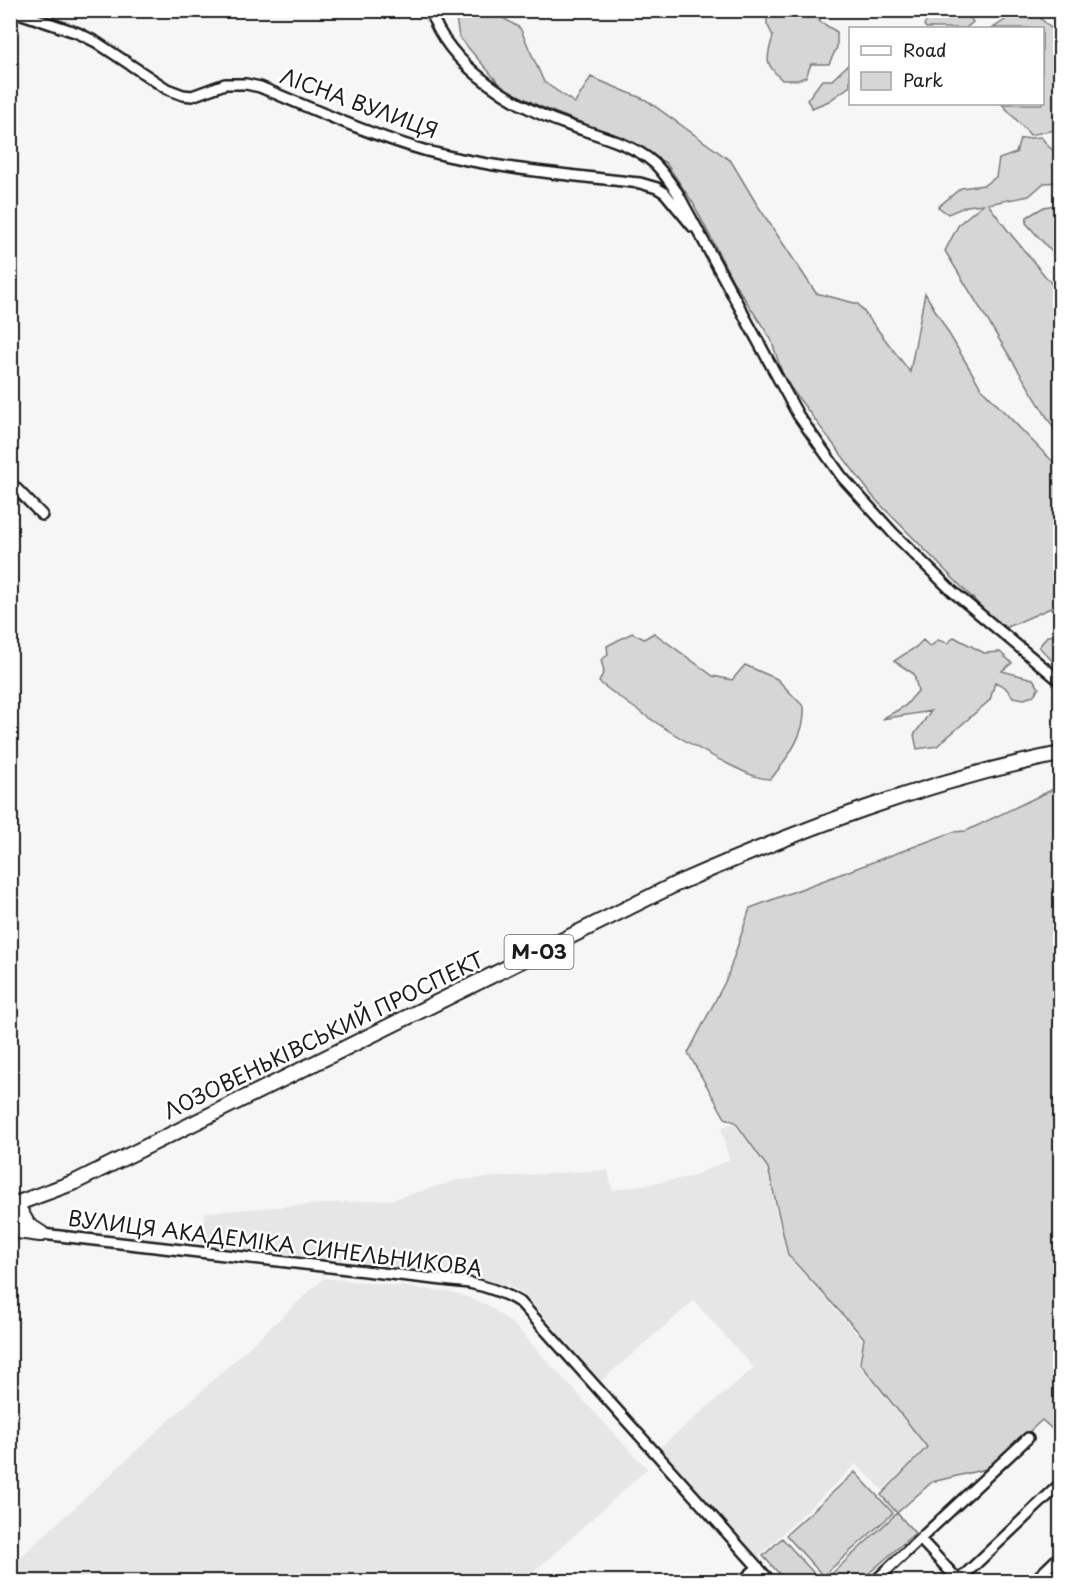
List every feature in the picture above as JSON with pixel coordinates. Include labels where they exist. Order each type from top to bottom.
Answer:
[{"type":"highway","name":"ЛОЗОВЕНЬКІВСЬКИЙ ПРОСПЕКТ","points":[[13,1205],[75,1182],[676,884],[774,841],[914,791],[970,774],[1060,754]]},
{"type":"highway","points":[[36,1198],[32,1218],[42,1234]]},
{"type":"highway","points":[[13,1205],[28,1225],[42,1234]]},
{"type":"highway","points":[[10,1230],[42,1234]]},
{"type":"street","points":[[430,10],[434,23],[445,41],[474,73],[501,92],[526,108],[550,119],[610,139],[654,164],[677,192],[758,337],[798,415],[842,477],[893,533],[952,591],[1060,681]]},
{"type":"street","name":"ЛІСНА ВУЛИЦЯ","points":[[10,15],[22,14],[78,33],[96,42],[167,89],[183,95],[192,96],[225,84],[246,84],[260,87],[357,127],[427,151],[484,163],[640,183],[657,188],[665,193],[697,231]]},
{"type":"street","points":[[12,487],[42,515]]},
{"type":"street","name":"ВУЛИЦЯ АКАДЕМІКА СИНЕЛЬНИКОВА","points":[[42,1234],[469,1282],[492,1287],[507,1294],[521,1303],[771,1581]]},
{"type":"street","points":[[874,1581],[1028,1438]]},
{"type":"street","points":[[920,1539],[958,1581],[1060,1484]]},
{"type":"street","points":[[1033,1581],[1060,1556]]},
{"type":"street","points":[[741,1581],[758,1567]]},
{"type":"shaded area","points":[[733,1123],[766,1167],[787,1256],[862,1339],[858,1363],[925,1447],[883,1490],[856,1464],[758,1557],[660,1447],[754,1368],[694,1301],[601,1381],[527,1297],[512,1287],[471,1275],[200,1244],[205,1212],[394,1199],[458,1180],[499,1177],[608,1170],[612,1190],[690,1177],[729,1160],[721,1128]]},
{"type":"shaded area","points":[[324,1278],[453,1292],[488,1305],[516,1327],[647,1469],[524,1581],[11,1581],[11,1566]]},
{"type":"green space","points":[[1015,10],[1033,11],[1060,37],[1060,129],[1030,135],[1003,105],[1044,105],[1044,27],[994,27],[1011,16]]},
{"type":"green space","points":[[455,11],[491,11],[520,28],[544,82],[575,103],[591,77],[646,100],[731,161],[816,293],[858,304],[910,372],[925,293],[981,388],[1060,468],[1060,604],[1003,629],[874,498],[784,379],[771,339],[733,281],[693,203],[666,163],[616,136],[541,107],[502,87],[459,37]]},
{"type":"green space","points":[[784,11],[823,11],[819,21],[837,32],[837,47],[829,64],[811,64],[806,77],[798,80],[782,80],[772,69],[768,60],[773,36],[767,24],[767,14]]},
{"type":"green space","points":[[933,11],[966,11],[973,22],[967,27],[925,27],[924,25]]},
{"type":"green space","points":[[849,64],[849,87],[829,101],[812,108],[807,100],[822,80],[832,80]]},
{"type":"green space","points":[[1041,137],[1060,155],[1060,182],[1044,183],[1029,196],[988,204],[1060,294],[1060,435],[1056,432],[945,251],[959,224],[983,204],[967,206],[948,214],[938,207],[961,188],[984,185],[996,177],[999,159],[1016,153],[1020,139]]},
{"type":"green space","points":[[1060,204],[1060,261],[1026,223],[1027,217],[1044,207]]},
{"type":"green space","points":[[632,633],[644,639],[654,633],[713,676],[732,680],[745,665],[777,679],[804,707],[799,737],[771,779],[749,774],[700,750],[649,718],[599,682],[604,671],[601,660],[608,655],[607,646]]},
{"type":"green space","points":[[1060,635],[1060,669],[1039,647],[1047,636]]},
{"type":"green space","points":[[954,637],[984,653],[1000,652],[1012,663],[1002,671],[1033,679],[1039,688],[1033,696],[1024,699],[1013,697],[1005,687],[995,682],[990,700],[937,746],[917,749],[914,735],[931,711],[882,719],[905,706],[918,691],[914,674],[894,661],[923,640],[930,647],[938,640],[948,643]]},
{"type":"green space","points":[[1060,786],[1060,1436],[1042,1420],[990,1468],[932,1482],[897,1513],[881,1495],[927,1447],[860,1363],[864,1338],[788,1255],[768,1168],[735,1122],[725,1118],[688,1053],[727,978],[750,908],[953,832],[966,831]]},
{"type":"green space","points":[[855,1472],[893,1513],[823,1576],[786,1535]]},
{"type":"green space","points":[[897,1513],[915,1533],[860,1581],[824,1581]]},
{"type":"green space","points":[[782,1538],[821,1581],[786,1581],[763,1556]]}]
